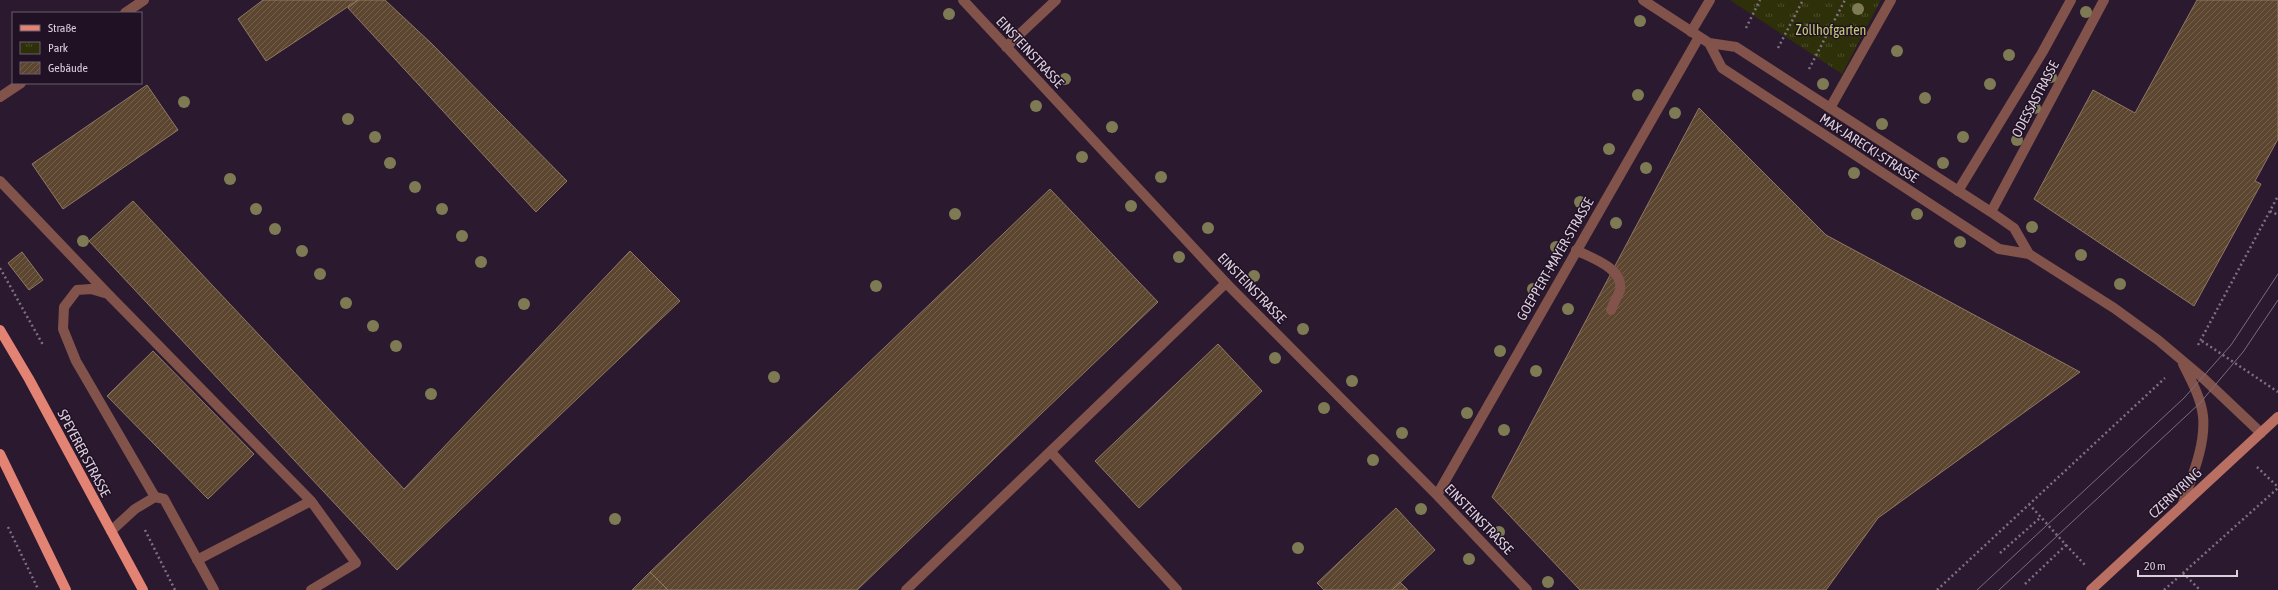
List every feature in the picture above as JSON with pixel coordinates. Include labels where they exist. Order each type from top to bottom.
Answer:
[{"type":"main road","name":"SPEYERER STRASSE","points":[[0,330],[29,379],[143,590]]},
{"type":"main road","name":"CZERNYRING","points":[[2091,590],[2278,417]]},
{"type":"main road","points":[[0,454],[66,590]]},
{"type":"street","points":[[126,12],[144,0]]},
{"type":"street","name":"EINSTEINSTRASSE","points":[[963,0],[1226,283],[1436,495],[1527,590]]},
{"type":"street","points":[[1006,47],[1056,0]]},
{"type":"street","name":"MAX-JARECKI-STRASSE","points":[[1643,0],[1709,43],[1736,47],[1991,212],[2014,228],[2029,254]]},
{"type":"street","points":[[1695,35],[1710,0]]},
{"type":"street","points":[[1830,108],[1891,0]]},
{"type":"street","points":[[1958,191],[2042,53],[2071,0]]},
{"type":"street","name":"ODESSASTRASSE","points":[[1991,212],[2104,0]]},
{"type":"street","name":"GOEPPERT-MAYER-STRASSE","points":[[1436,495],[1576,250],[1695,35]]},
{"type":"street","name":"MAX-JARECKI-STRASSE","points":[[1709,43],[1722,68],[1999,249],[2029,254],[2114,308],[2158,340],[2182,362],[2203,378],[2261,433]]},
{"type":"street","points":[[0,97],[20,84]]},
{"type":"street","points":[[0,181],[108,294],[311,501],[356,563],[311,590]]},
{"type":"street","points":[[1576,250],[1613,270],[1619,279],[1620,289],[1611,310]]},
{"type":"street","points":[[906,590],[1226,283]]},
{"type":"street","points":[[108,294],[91,289],[77,290],[64,307],[63,329],[76,361],[155,497],[164,500],[214,590]]},
{"type":"street","name":"MAX-JARECKI-STRASSE","points":[[2182,362],[2200,403],[2203,417],[2200,452],[2182,506]]},
{"type":"street","points":[[1051,452],[1177,590]]},
{"type":"street","points":[[111,531],[135,509],[155,497]]},
{"type":"street","points":[[197,560],[311,501]]},
{"type":"path","points":[[1736,47],[1760,0]]},
{"type":"path","points":[[1767,67],[1803,0]]},
{"type":"path","points":[[1799,87],[1845,0]]},
{"type":"path","points":[[1937,590],[2182,362],[2202,341],[2278,196]]},
{"type":"path","points":[[2270,211],[2278,215]]},
{"type":"path","points":[[2202,341],[2278,392]]},
{"type":"path","points":[[2164,590],[2278,488]]},
{"type":"path","points":[[2025,584],[2066,545],[2029,504]]},
{"type":"path","points":[[2000,553],[2041,517]]},
{"type":"path","points":[[2183,573],[2200,590]]},
{"type":"green space","name":"Zollhofgarten","points":[[1730,0],[1881,0],[1842,74]]},
{"type":"building","points":[[263,0],[358,0],[266,61],[238,19]]},
{"type":"building","points":[[358,0],[385,0],[432,44],[567,181],[536,212],[348,8]]},
{"type":"building","points":[[2197,0],[2278,0],[2278,139],[2255,181],[2261,184],[2194,306],[2034,199],[2093,90],[2135,113]]},
{"type":"building","points":[[147,85],[178,130],[63,209],[32,164]]},
{"type":"building","points":[[1699,108],[1826,235],[2080,372],[1878,518],[1826,590],[1580,590],[1492,497]]},
{"type":"building","points":[[1050,189],[1158,302],[857,590],[668,590],[650,572]]},
{"type":"building","points":[[133,201],[404,489],[630,251],[680,301],[397,570],[89,241]]},
{"type":"building","points":[[22,252],[43,280],[29,290],[8,263]]},
{"type":"building","points":[[1218,344],[1262,391],[1139,508],[1095,461]]},
{"type":"building","points":[[153,351],[254,454],[208,499],[107,396]]},
{"type":"building","points":[[1396,508],[1435,550],[1392,590],[1324,590],[1317,583]]},
{"type":"building","points":[[650,572],[668,590],[632,590]]},
{"type":"building","points":[[1400,582],[1408,590],[1392,590]]},
{"type":"tram line","points":[[1977,590],[2184,398],[2231,345],[2278,274]]},
{"type":"tram line","points":[[1999,590],[2200,403],[2243,352],[2278,300]]}]
